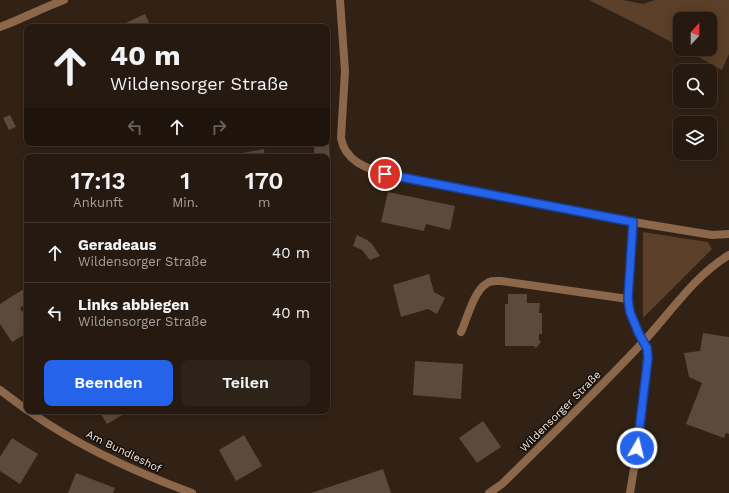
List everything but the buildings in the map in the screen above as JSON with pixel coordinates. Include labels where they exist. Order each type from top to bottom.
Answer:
[{"type":"street","points":[[0,27],[18,21],[51,4],[64,0]]},
{"type":"street","points":[[340,0],[345,71],[341,138],[342,147],[348,156],[360,165],[385,174],[633,222],[712,235],[729,234]]},
{"type":"street","points":[[630,493],[640,432],[647,368],[647,348],[630,312],[628,299],[633,222]]},
{"type":"street","name":"Wildensorger Straße","points":[[489,493],[502,484],[568,420],[644,341],[693,285],[717,262],[729,255]]},
{"type":"street","points":[[461,332],[479,290],[490,281],[501,281],[628,299]]},
{"type":"street","name":"Am Bundleshof","points":[[0,390],[24,407]]},
{"type":"street","name":"Am Bundleshof","points":[[33,414],[102,455],[192,493]]},
{"type":"shaded area","points":[[589,0],[623,0],[643,4],[655,0],[729,0],[729,54],[722,70],[717,67],[717,64],[711,64],[697,56],[717,56],[717,12],[673,12],[673,43]]},
{"type":"shaded area","points":[[643,232],[708,242],[712,249],[643,318]]},
{"type":"route","points":[[385,174],[633,222],[628,299],[630,312],[639,334],[647,348],[648,358],[637,448]]}]
